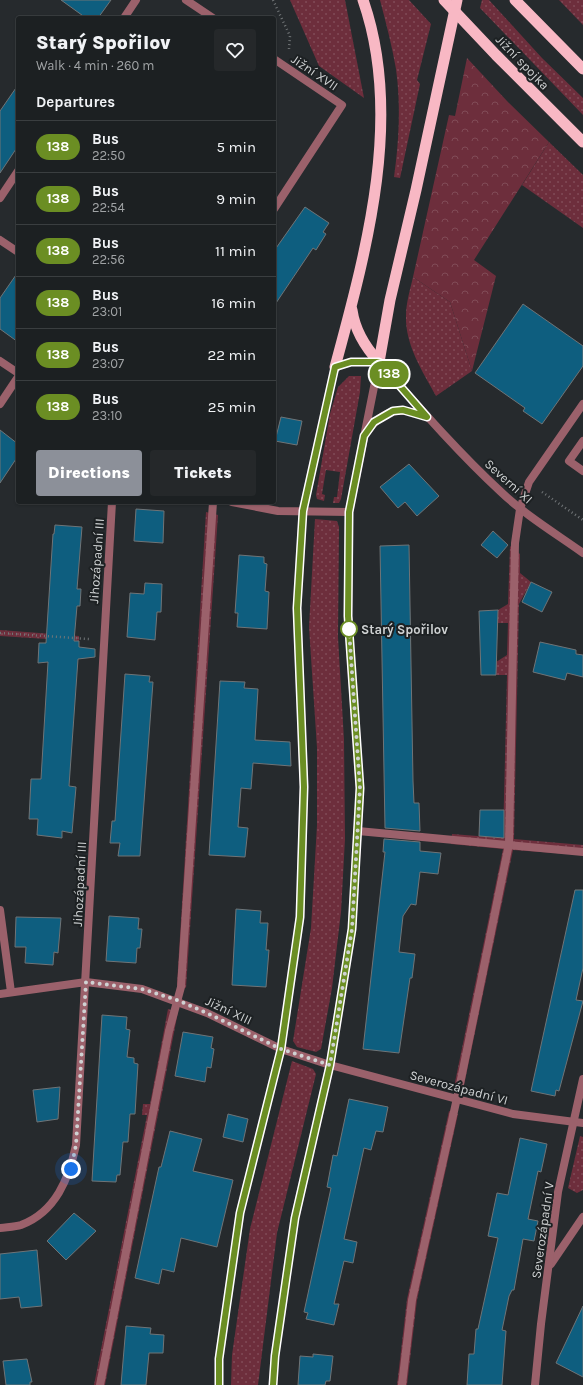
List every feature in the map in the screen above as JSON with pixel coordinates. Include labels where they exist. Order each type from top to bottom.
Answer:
[{"type":"highway","points":[[335,367],[351,307],[372,207],[381,136],[378,70],[363,0]]},
{"type":"highway","name":"Jižní spojka","points":[[444,0],[496,55],[583,142]]},
{"type":"highway","points":[[379,362],[390,300],[416,190],[457,0]]},
{"type":"highway","points":[[515,0],[583,69]]},
{"type":"highway","points":[[351,307],[357,331],[370,352],[379,362]]},
{"type":"street","points":[[125,16],[136,0]]},
{"type":"street","points":[[186,0],[210,16]]},
{"type":"street","name":"Jižní XVII","points":[[276,60],[342,105],[276,206]]},
{"type":"street","points":[[0,198],[16,174]]},
{"type":"street","points":[[0,240],[16,251]]},
{"type":"street","points":[[0,361],[16,372]]},
{"type":"street","points":[[219,1385],[219,1359],[240,1213],[281,1049],[300,917],[304,787],[297,608],[303,511],[335,367],[351,362],[379,362],[349,512],[348,616],[360,788],[352,929],[330,1065],[295,1218],[275,1356],[273,1385]]},
{"type":"street","name":"Severní XI","points":[[379,362],[427,417],[500,492],[520,509],[583,553]]},
{"type":"street","points":[[0,404],[16,380]]},
{"type":"street","points":[[402,1385],[412,1300],[456,1100],[509,844],[515,543],[520,509],[529,482],[583,404]]},
{"type":"street","name":"Severní XI","points":[[364,436],[374,422],[393,411],[403,410],[427,417]]},
{"type":"street","points":[[583,441],[569,461],[583,471]]},
{"type":"street","name":"Jihozápadní III","points":[[0,1228],[21,1225],[42,1214],[59,1194],[71,1169],[76,1145],[112,504]]},
{"type":"street","points":[[100,1385],[169,1031],[181,987],[213,504]]},
{"type":"street","points":[[242,504],[278,511],[349,512]]},
{"type":"street","points":[[358,831],[583,852]]},
{"type":"street","points":[[0,910],[11,992]]},
{"type":"street","name":"Jižní XIII","points":[[0,994],[86,982],[142,989],[177,1000],[281,1049],[330,1065]]},
{"type":"street","name":"Severozápadní VI","points":[[330,1065],[456,1100],[513,1114],[583,1123]]},
{"type":"street","name":"Severozápadní V","points":[[535,1385],[541,1324],[558,1192],[583,1079]]},
{"type":"street","points":[[549,1266],[583,1217]]},
{"type":"path","points":[[273,0],[290,36],[288,69]]},
{"type":"path","points":[[529,482],[583,520]]},
{"type":"path","points":[[0,633],[90,639]]},
{"type":"green space","points":[[290,0],[345,0],[364,98],[319,66]]},
{"type":"green space","points":[[380,0],[409,0],[431,24],[417,80],[420,84],[400,178],[394,177],[399,123],[398,83],[393,52]]},
{"type":"green space","points":[[482,0],[489,0],[542,58],[583,98],[583,115],[480,8]]},
{"type":"green space","points":[[559,0],[583,0],[583,25]]},
{"type":"green space","points":[[467,58],[507,101],[549,142],[474,260],[496,276],[472,371],[450,302],[413,277],[449,115],[455,116]]},
{"type":"green space","points":[[549,142],[583,175],[583,228],[522,185]]},
{"type":"green space","points":[[413,277],[450,302],[472,371],[436,396],[416,358],[406,327],[408,296]]},
{"type":"green space","points":[[349,376],[361,376],[360,392],[341,499],[339,503],[333,503],[334,497],[337,497],[340,472],[326,470],[322,494],[325,495],[324,501],[317,499],[316,495],[330,414],[338,387]]},
{"type":"green space","points":[[206,512],[218,515],[186,988],[177,985]]},
{"type":"green space","points":[[315,519],[337,521],[339,527],[338,637],[344,740],[345,839],[341,912],[332,988],[321,1049],[316,1052],[297,1047],[293,1041],[311,928],[317,825],[317,748],[309,627]]},
{"type":"green space","points":[[510,546],[520,554],[520,573],[531,582],[519,604],[514,839],[583,845],[583,855],[513,850],[463,1090],[454,1087],[503,849],[451,844],[452,834],[503,838],[507,675],[493,675],[493,664],[507,655],[508,623],[497,623],[498,610],[508,604]]},
{"type":"green space","points":[[0,630],[79,636],[79,641],[0,636]]},
{"type":"green space","points":[[168,1009],[178,1012],[105,1385],[94,1385],[147,1115],[142,1115],[143,1104],[150,1104]]},
{"type":"green space","points":[[292,1061],[313,1069],[316,1074],[277,1233],[258,1385],[231,1385],[232,1355],[250,1229]]},
{"type":"green space","points":[[449,1111],[458,1114],[417,1300],[407,1385],[397,1385],[407,1299]]},
{"type":"green space","points":[[580,1136],[583,1137],[583,1190],[577,1193],[568,1188]]},
{"type":"building","points":[[61,0],[111,0],[99,16],[83,16]]},
{"type":"building","points":[[16,88],[16,149],[0,173],[0,111]]},
{"type":"building","points":[[305,207],[329,223],[323,232],[326,234],[316,250],[313,248],[276,303],[276,248]]},
{"type":"building","points":[[16,275],[16,341],[0,329],[0,298]]},
{"type":"building","points":[[523,304],[583,346],[583,366],[542,424],[523,411],[525,408],[475,373]]},
{"type":"building","points":[[281,417],[302,421],[297,445],[276,441]]},
{"type":"building","points":[[0,430],[16,442],[16,459],[0,483]]},
{"type":"building","points":[[409,464],[439,496],[417,516],[405,502],[398,508],[380,487]]},
{"type":"building","points":[[136,509],[164,511],[163,543],[134,541]]},
{"type":"building","points":[[55,525],[82,527],[77,589],[81,589],[80,606],[77,606],[74,641],[79,641],[79,647],[95,649],[95,657],[78,659],[69,786],[76,787],[72,833],[62,831],[62,838],[37,835],[38,819],[29,819],[31,779],[41,779],[48,662],[38,663],[39,643],[46,643],[53,534]]},
{"type":"building","points":[[493,531],[508,545],[497,558],[481,545]]},
{"type":"building","points":[[409,545],[413,781],[414,803],[419,803],[420,831],[385,828],[380,546]]},
{"type":"building","points":[[239,555],[264,557],[264,563],[267,564],[265,591],[269,592],[267,629],[237,627],[238,613],[235,613]]},
{"type":"building","points":[[531,582],[552,592],[542,612],[522,602]]},
{"type":"building","points":[[145,583],[162,584],[161,612],[157,612],[155,640],[127,637],[130,593],[144,594]]},
{"type":"building","points":[[498,610],[496,675],[481,675],[479,611]]},
{"type":"building","points":[[540,642],[576,650],[576,654],[583,655],[583,677],[567,673],[565,680],[533,672]]},
{"type":"building","points":[[125,674],[150,676],[149,682],[153,682],[140,856],[118,856],[120,843],[110,843],[112,821],[115,821]]},
{"type":"building","points":[[220,681],[245,682],[244,688],[258,689],[255,740],[290,742],[291,766],[253,763],[251,789],[241,788],[238,827],[248,828],[245,857],[209,855]]},
{"type":"building","points":[[480,810],[504,810],[504,838],[479,836]]},
{"type":"building","points":[[384,839],[420,842],[420,851],[441,853],[438,874],[420,872],[416,905],[411,904],[403,916],[399,952],[415,954],[399,1053],[363,1049],[385,852],[383,852]]},
{"type":"building","points":[[575,890],[583,890],[583,968],[576,1000],[583,1001],[559,1091],[556,1090],[555,1096],[531,1091]]},
{"type":"building","points":[[236,909],[261,911],[260,923],[268,923],[266,950],[269,950],[266,987],[232,985]]},
{"type":"building","points":[[109,916],[139,918],[138,929],[142,929],[140,948],[137,948],[136,963],[106,961]]},
{"type":"building","points":[[16,917],[61,918],[58,953],[54,952],[53,965],[25,963],[26,947],[15,947]]},
{"type":"building","points":[[102,1015],[127,1017],[126,1029],[130,1030],[127,1057],[134,1058],[134,1063],[138,1064],[135,1114],[130,1114],[128,1142],[123,1142],[120,1175],[117,1175],[116,1182],[92,1181]]},
{"type":"building","points":[[183,1032],[213,1037],[211,1048],[214,1049],[211,1068],[207,1067],[205,1082],[175,1076]]},
{"type":"building","points":[[60,1087],[58,1119],[37,1122],[33,1090]]},
{"type":"building","points":[[349,1099],[388,1107],[383,1132],[376,1131],[371,1150],[364,1148],[344,1239],[357,1242],[353,1263],[344,1261],[334,1304],[339,1304],[334,1325],[306,1319],[308,1313],[304,1312],[331,1188],[327,1187],[333,1155],[337,1156]]},
{"type":"building","points":[[228,1114],[248,1119],[243,1142],[223,1137]]},
{"type":"building","points":[[170,1131],[202,1139],[193,1171],[233,1180],[217,1247],[181,1238],[174,1272],[162,1269],[159,1284],[135,1278],[159,1167],[161,1167]]},
{"type":"building","points":[[520,1138],[547,1144],[541,1172],[538,1171],[528,1219],[538,1221],[534,1241],[523,1239],[514,1290],[512,1290],[509,1296],[502,1330],[506,1331],[502,1385],[467,1385],[469,1354],[474,1354],[476,1329],[478,1329],[498,1238],[488,1236],[497,1193],[508,1195]]},
{"type":"building","points":[[74,1213],[96,1231],[66,1260],[47,1241]]},
{"type":"building","points":[[37,1250],[42,1306],[21,1308],[19,1297],[0,1299],[0,1254]]},
{"type":"building","points":[[583,1306],[583,1377],[556,1363]]},
{"type":"building","points":[[126,1326],[151,1328],[150,1334],[164,1335],[163,1353],[149,1353],[146,1385],[121,1385]]},
{"type":"building","points":[[313,1354],[333,1356],[330,1381],[326,1381],[325,1385],[298,1385],[300,1356],[313,1357]]},
{"type":"building","points":[[27,1359],[32,1382],[30,1382],[30,1385],[6,1385],[3,1361]]},
{"type":"bus line","name":"138","points":[[219,1385],[219,1359],[240,1213],[281,1049],[300,917],[304,787],[297,608],[303,511],[335,367],[363,360],[379,362],[427,417],[403,410],[393,411],[374,422],[364,436],[349,512],[348,616],[360,788],[352,929],[330,1065],[295,1218],[275,1356],[273,1385]]},
{"type":"place","name":"Starý Spořilov","points":[[349,629]]},
{"type":"route","points":[[71,1169],[76,1145],[86,982],[142,989],[177,1000],[281,1049],[330,1065],[352,929],[360,788],[349,629]]}]
